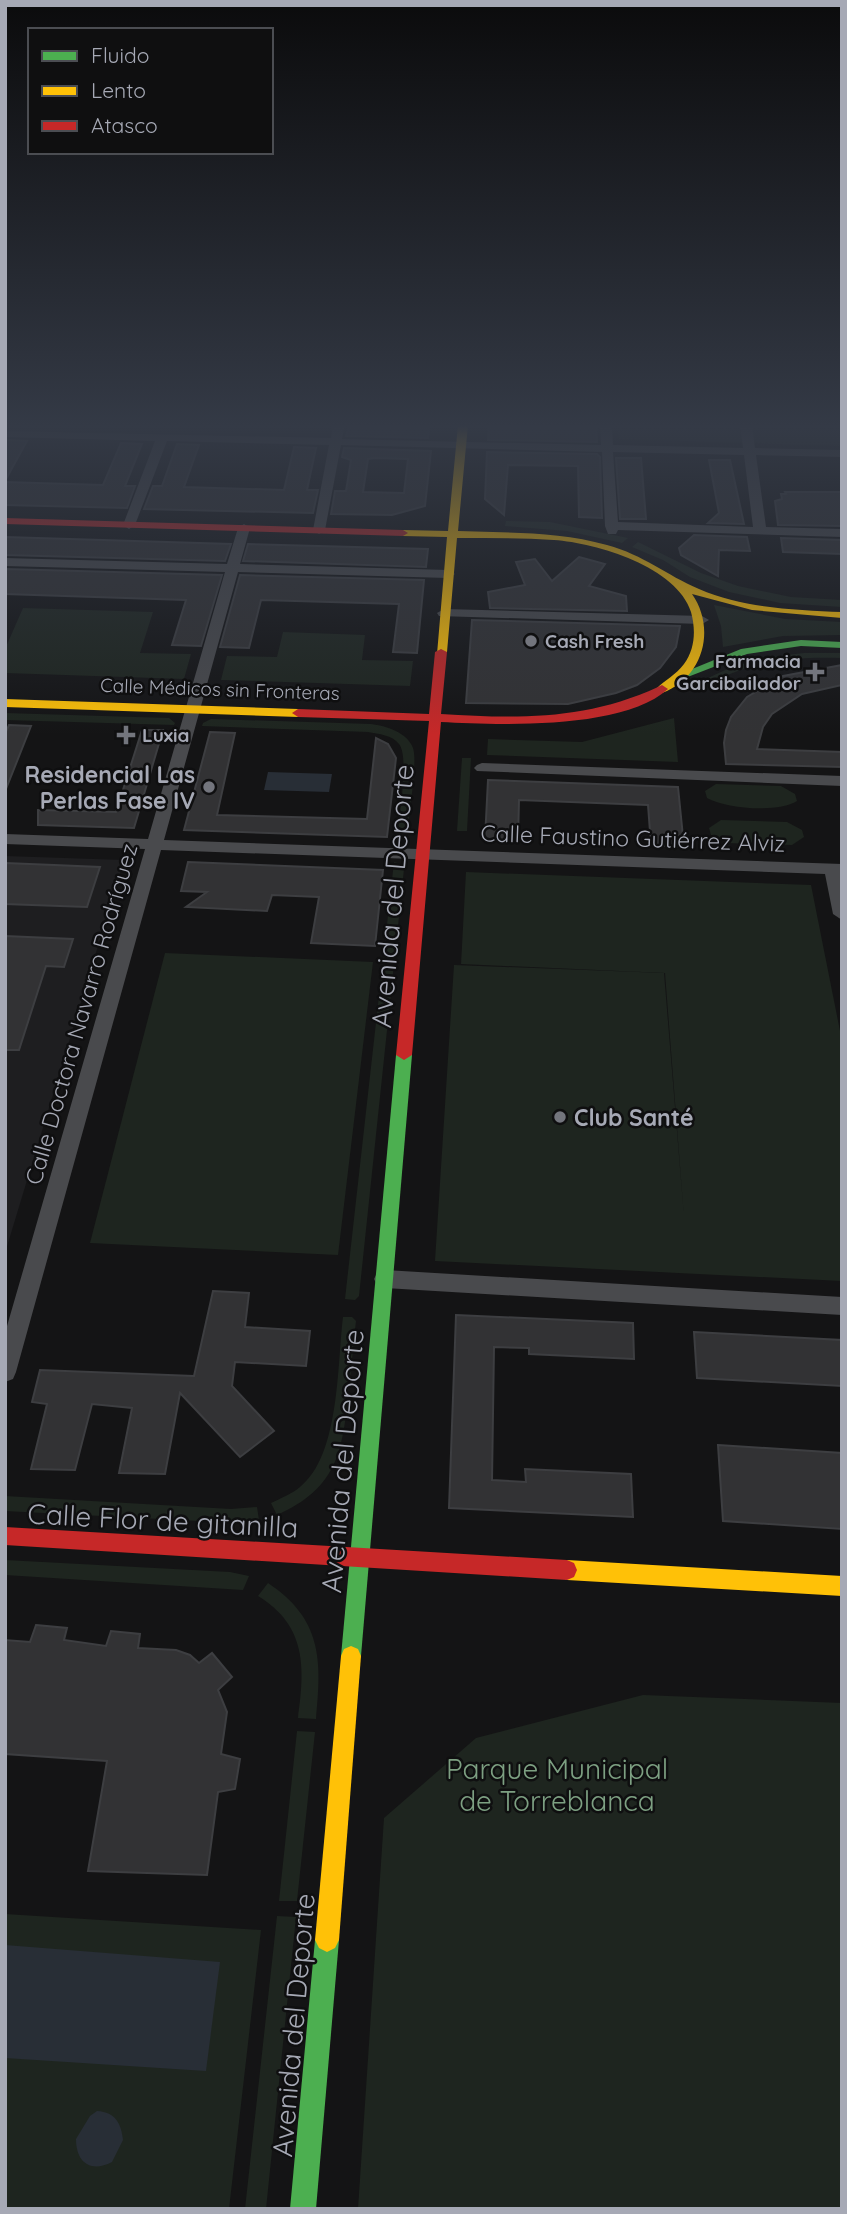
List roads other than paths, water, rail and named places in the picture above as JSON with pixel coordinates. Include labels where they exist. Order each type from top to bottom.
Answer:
[{"type":"street","points":[[193,709],[244,528]]},
{"type":"street","points":[[256,528],[535,535],[579,540],[644,561],[678,583],[711,596],[766,610],[842,615]]},
{"type":"street","name":"Avenida del Deporte","points":[[303,2209],[434,717],[453,528]]},
{"type":"street","points":[[611,528],[842,533]]},
{"type":"street","points":[[5,562],[448,574]]},
{"type":"street","points":[[678,583],[696,606],[702,620],[700,648],[681,676]]},
{"type":"street","points":[[444,613],[702,620]]},
{"type":"street","name":"Calle Médicos sin Fronteras","points":[[5,703],[555,719],[597,713],[636,702],[681,676],[745,651],[801,643],[842,645]]},
{"type":"street","name":"Calle Doctora Navarro Rodríguez","points":[[5,1372],[10,1337],[193,709]]},
{"type":"street","points":[[482,768],[842,781]]},
{"type":"street","name":"Calle Faustino Gutiérrez Alviz","points":[[5,839],[837,869]]},
{"type":"street","points":[[837,869],[842,914]]},
{"type":"street","points":[[385,1279],[842,1306]]},
{"type":"street","name":"Calle Flor de gitanilla","points":[[5,1536],[842,1586]]},
{"type":"place","name":"Cash Fresh","points":[[531,641]]},
{"type":"place","name":"Farmacia Garcibailador","points":[[815,672]]},
{"type":"place","name":"Luxia","points":[[126,735]]},
{"type":"place","name":"Residencial Las Perlas Fase IV","points":[[209,787]]},
{"type":"place","name":"Club Santé","points":[[560,1117]]},
{"type":"park label","name":"Parque Municipal de Torreblanca","points":[[557,1784]]}]
